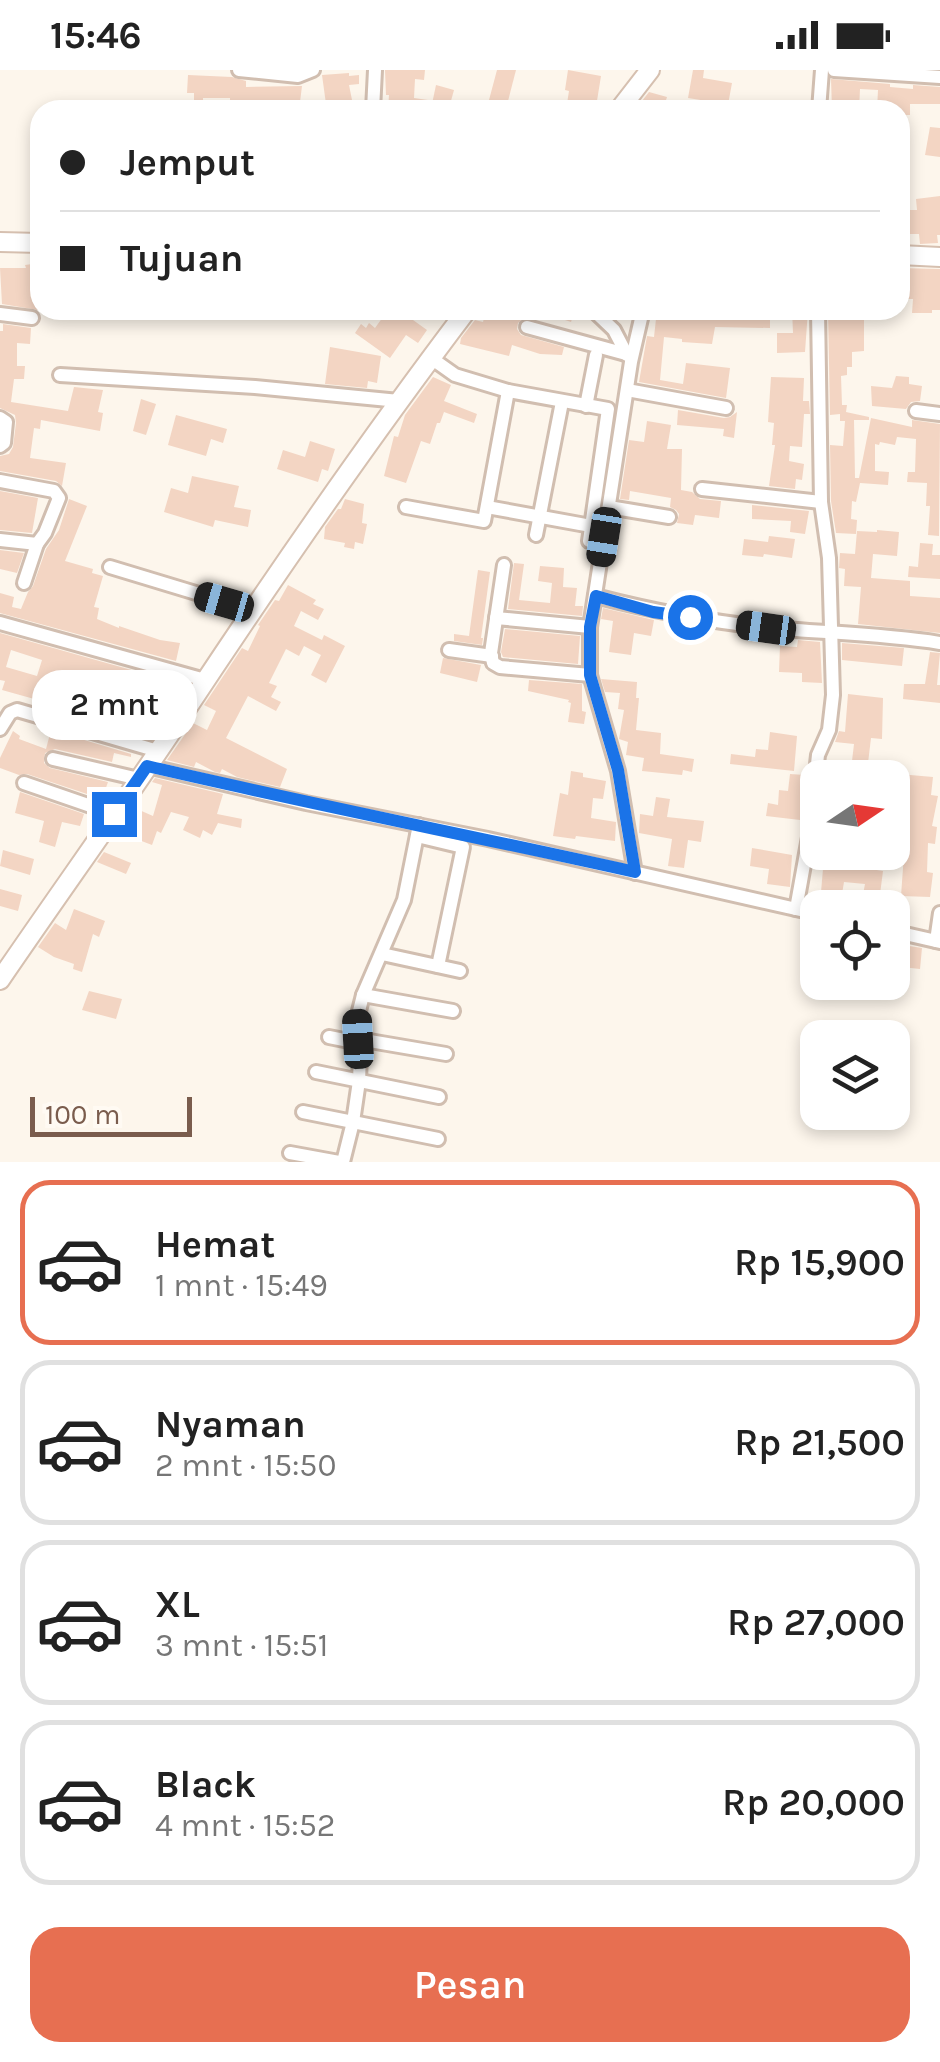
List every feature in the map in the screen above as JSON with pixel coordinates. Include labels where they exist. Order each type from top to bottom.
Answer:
[{"type":"main road","points":[[627,100],[650,70]]},
{"type":"main road","points":[[0,242],[30,243]]},
{"type":"main road","points":[[910,256],[940,257]]},
{"type":"main road","points":[[3,970],[148,766],[252,610],[460,320]]},
{"type":"street","points":[[240,70],[298,76],[312,70]]},
{"type":"street","points":[[373,70],[374,100]]},
{"type":"street","points":[[820,100],[822,70]]},
{"type":"street","points":[[834,70],[940,77]]},
{"type":"street","points":[[0,314],[30,318]]},
{"type":"street","points":[[604,320],[614,330],[628,358]]},
{"type":"street","points":[[635,872],[618,770],[590,675],[590,627],[627,390],[628,358],[640,320]]},
{"type":"street","points":[[796,909],[818,755],[832,718],[832,632],[821,502],[818,320]]},
{"type":"street","points":[[527,327],[628,358]]},
{"type":"street","points":[[586,406],[596,355]]},
{"type":"street","points":[[431,358],[455,375],[508,392],[608,409],[590,533],[487,506]]},
{"type":"street","points":[[60,375],[399,402]]},
{"type":"street","points":[[627,390],[726,408]]},
{"type":"street","points":[[406,508],[484,520],[508,392]]},
{"type":"street","points":[[536,535],[562,402]]},
{"type":"street","points":[[916,411],[940,414]]},
{"type":"street","points":[[0,418],[6,422],[4,443],[0,446]]},
{"type":"street","points":[[0,481],[58,494],[24,583]]},
{"type":"street","points":[[702,489],[821,502]]},
{"type":"street","points":[[609,507],[669,517]]},
{"type":"street","points":[[0,540],[37,544]]},
{"type":"street","points":[[504,566],[493,664],[590,675]]},
{"type":"street","points":[[110,567],[252,610]]},
{"type":"street","points":[[596,596],[653,612],[766,628],[940,643]]},
{"type":"street","points":[[496,618],[590,627]]},
{"type":"street","points":[[0,623],[204,680]]},
{"type":"street","points":[[450,650],[492,656]]},
{"type":"street","points":[[96,692],[183,715]]},
{"type":"street","points":[[0,729],[17,710],[148,766]]},
{"type":"street","points":[[54,759],[148,766],[418,831],[635,872],[800,910]]},
{"type":"street","points":[[24,784],[114,814]]},
{"type":"street","points":[[290,1152],[334,1161],[353,1122],[358,1081],[357,1019],[363,995],[404,900],[418,831]]},
{"type":"street","points":[[418,831],[463,846],[438,966]]},
{"type":"street","points":[[910,935],[938,942],[940,913]]},
{"type":"street","points":[[382,954],[460,970]]},
{"type":"street","points":[[363,995],[453,1011]]},
{"type":"street","points":[[329,1037],[446,1054]]},
{"type":"street","points":[[316,1072],[439,1097]]},
{"type":"street","points":[[303,1112],[438,1139]]},
{"type":"building","points":[[385,70],[425,70],[424,80],[415,79],[414,98],[428,100],[389,100]]},
{"type":"building","points":[[497,70],[516,70],[508,100],[489,100]]},
{"type":"building","points":[[568,70],[601,76],[597,100],[568,100],[569,91],[565,90]]},
{"type":"building","points":[[693,70],[704,70],[703,78],[732,83],[729,100],[688,98]]},
{"type":"building","points":[[188,75],[232,77],[246,81],[246,87],[302,86],[300,100],[194,100],[194,93],[187,93]]},
{"type":"building","points":[[322,75],[359,75],[359,84],[349,85],[352,100],[325,100]]},
{"type":"building","points":[[831,79],[913,89],[913,85],[940,87],[940,104],[878,100],[878,90],[860,89],[859,100],[832,100]]},
{"type":"building","points":[[436,85],[454,90],[451,100],[433,100]]},
{"type":"building","points":[[649,92],[667,97],[666,100],[643,100]]},
{"type":"building","points":[[930,127],[940,128],[940,157],[925,155]]},
{"type":"building","points":[[940,196],[938,243],[920,244],[919,234],[910,234],[910,210],[917,210],[916,199]]},
{"type":"building","points":[[30,264],[30,309],[2,304],[0,268],[26,268]]},
{"type":"building","points":[[910,268],[940,269],[940,310],[912,313]]},
{"type":"building","points":[[381,320],[413,320],[427,330],[418,343],[406,335],[390,358],[355,333],[361,324],[366,328],[369,323],[375,328]]},
{"type":"building","points":[[475,320],[522,320],[517,329],[521,335],[564,347],[562,355],[540,354],[512,345],[509,356],[460,344]]},
{"type":"building","points":[[656,320],[770,320],[770,328],[715,327],[712,344],[664,337],[660,380],[683,384],[686,363],[730,368],[726,398],[639,382],[647,336],[654,337]]},
{"type":"building","points":[[792,320],[807,320],[805,352],[777,353],[777,333],[793,333]]},
{"type":"building","points":[[828,320],[864,320],[864,351],[852,352],[852,367],[847,367],[847,375],[841,376],[846,412],[869,417],[854,420],[855,478],[859,478],[871,418],[912,427],[912,420],[940,424],[939,536],[928,535],[927,483],[907,482],[908,472],[915,472],[916,439],[897,437],[895,445],[875,444],[875,471],[889,472],[888,485],[860,483],[856,502],[852,501],[851,519],[857,520],[856,534],[836,533],[830,445],[843,446],[845,421],[840,421],[840,414],[830,415]]},
{"type":"building","points":[[3,324],[31,328],[30,344],[17,343],[17,366],[25,366],[24,379],[14,379],[11,402],[68,411],[74,387],[103,390],[98,412],[103,413],[100,431],[41,420],[40,429],[34,428],[30,458],[66,463],[62,486],[56,481],[0,471],[0,456],[9,454],[13,447],[16,423],[15,415],[0,408]]},
{"type":"building","points":[[330,347],[381,356],[377,383],[368,381],[367,388],[325,384]]},
{"type":"building","points":[[896,376],[909,377],[909,384],[922,386],[920,401],[911,402],[906,409],[872,406],[871,386],[892,388]]},
{"type":"building","points":[[433,377],[451,385],[444,401],[477,414],[474,423],[444,412],[430,444],[421,441],[406,483],[384,476],[394,436],[398,437],[405,415]]},
{"type":"building","points":[[771,377],[804,378],[803,401],[809,401],[802,447],[790,446],[789,461],[804,464],[802,480],[796,479],[795,489],[769,486],[775,445],[774,423],[768,422]]},
{"type":"building","points":[[141,399],[156,404],[146,435],[133,431]]},
{"type":"building","points":[[678,410],[724,418],[737,412],[734,438],[723,436],[724,429],[677,425]]},
{"type":"building","points":[[176,415],[227,429],[223,443],[211,439],[206,456],[168,445]]},
{"type":"building","points":[[647,421],[671,425],[667,449],[682,449],[681,490],[700,499],[721,501],[719,518],[695,515],[693,525],[677,523],[679,514],[670,507],[671,498],[630,491],[629,500],[620,499],[629,440],[644,442]]},
{"type":"building","points":[[310,441],[335,449],[328,471],[322,469],[318,482],[277,469],[283,450],[305,457]]},
{"type":"building","points":[[192,476],[239,486],[234,507],[251,510],[248,527],[215,520],[213,527],[164,512],[171,488],[188,493]]},
{"type":"building","points":[[0,491],[38,498],[32,533],[0,530]]},
{"type":"building","points":[[69,499],[87,506],[65,561],[103,576],[94,607],[99,608],[97,619],[180,643],[176,661],[0,613],[0,593],[14,597],[12,607],[21,609],[46,549],[59,530]]},
{"type":"building","points":[[345,499],[364,504],[362,523],[367,524],[363,544],[355,542],[354,549],[324,539],[325,527]]},
{"type":"building","points":[[752,505],[809,511],[805,534],[790,532],[791,521],[752,519]]},
{"type":"building","points":[[857,531],[899,532],[897,556],[873,554],[871,578],[910,581],[910,596],[940,598],[940,633],[858,624],[861,587],[844,586],[845,569],[839,568],[840,553],[855,554]]},
{"type":"building","points":[[769,536],[795,539],[792,558],[742,555],[744,539],[768,542]]},
{"type":"building","points":[[920,543],[933,544],[932,555],[940,555],[940,579],[908,577],[909,566],[918,567]]},
{"type":"building","points":[[0,550],[24,553],[17,573],[0,569]]},
{"type":"building","points":[[514,563],[524,564],[519,600],[550,603],[552,583],[538,581],[540,566],[564,568],[563,587],[577,588],[575,606],[583,606],[582,616],[508,609]]},
{"type":"building","points":[[478,570],[490,572],[482,645],[454,641],[454,634],[469,636]]},
{"type":"building","points":[[288,585],[316,600],[313,604],[324,609],[318,620],[301,611],[294,626],[345,646],[326,683],[311,675],[321,655],[304,646],[299,656],[286,649],[269,683],[277,686],[271,697],[281,702],[276,711],[248,696],[226,738],[287,769],[280,787],[237,777],[222,769],[215,772],[196,762],[194,767],[167,760],[193,723],[207,730],[216,711],[204,705],[242,648],[248,651],[258,625]]},
{"type":"building","points":[[603,608],[654,620],[651,636],[634,633],[631,655],[609,652],[613,621],[601,619]]},
{"type":"building","points":[[505,629],[580,636],[578,664],[503,657]]},
{"type":"building","points":[[0,633],[167,680],[163,699],[74,679],[69,696],[48,690],[45,702],[2,690],[5,681],[0,680]],"holes":[[[11,650],[42,660],[37,676],[6,667]]]},
{"type":"building","points":[[798,640],[820,642],[822,683],[802,682],[802,673],[779,672],[780,646],[797,647]]},
{"type":"building","points":[[842,643],[904,648],[902,666],[842,660]]},
{"type":"building","points":[[930,652],[940,653],[940,703],[903,699],[904,684],[925,684]]},
{"type":"building","points":[[443,658],[481,665],[477,682],[440,673]]},
{"type":"building","points":[[601,679],[637,682],[636,730],[661,733],[660,754],[694,759],[692,772],[683,770],[682,775],[642,771],[644,758],[626,755],[628,742],[619,739],[624,710],[618,709],[620,693],[605,692]]},
{"type":"building","points":[[529,680],[582,684],[584,724],[568,722],[569,700],[528,691]]},
{"type":"building","points":[[848,694],[883,698],[882,739],[871,738],[868,760],[852,760],[854,744],[835,742],[839,731],[845,732]]},
{"type":"building","points":[[69,703],[123,717],[121,725],[144,731],[143,736],[66,714]]},
{"type":"building","points":[[51,730],[131,754],[114,753],[112,762],[55,749],[45,753],[44,763],[50,768],[108,782],[102,799],[0,768],[0,758],[13,731],[19,739],[46,749]]},
{"type":"building","points":[[770,732],[797,736],[794,771],[730,764],[731,754],[755,757],[756,749],[768,750]]},
{"type":"building","points":[[571,771],[606,781],[603,799],[593,798],[591,818],[616,822],[615,841],[553,836],[560,793],[568,795]]},
{"type":"building","points":[[790,774],[800,775],[800,820],[766,816],[768,803],[778,805],[779,790],[788,791]]},
{"type":"building","points":[[910,775],[933,777],[931,795],[938,796],[932,826],[937,827],[935,844],[928,843],[927,872],[933,873],[930,897],[910,896],[910,890],[901,890],[903,870],[910,870]]},
{"type":"building","points":[[155,778],[223,794],[217,814],[242,819],[241,828],[218,823],[212,835],[203,830],[200,838],[183,830],[189,817],[171,812],[152,845],[118,832],[128,818],[132,820],[137,809],[153,816],[162,785],[152,782]]},
{"type":"building","points":[[20,792],[84,814],[80,826],[62,822],[55,847],[39,842],[44,821],[15,813]]},
{"type":"building","points":[[656,797],[670,799],[667,817],[704,821],[701,842],[688,840],[684,868],[668,866],[672,839],[639,833],[640,814],[653,816]]},
{"type":"building","points":[[752,848],[792,855],[790,887],[767,884],[769,869],[750,866]]},
{"type":"building","points":[[3,850],[34,859],[30,875],[0,866]]},
{"type":"building","points":[[104,852],[131,863],[126,874],[97,862]]},
{"type":"building","points":[[823,870],[883,871],[881,890],[864,890],[865,884],[844,882],[843,890],[821,890]]},
{"type":"building","points":[[0,889],[22,895],[18,911],[0,906]]},
{"type":"building","points":[[74,909],[105,921],[99,937],[93,934],[82,972],[73,969],[74,964],[38,947],[55,923],[66,930]]},
{"type":"building","points":[[910,946],[922,948],[920,969],[910,968]]},
{"type":"building","points":[[89,991],[122,999],[116,1019],[82,1010]]},
{"type":"route","points":[[114,814],[147,766],[635,872],[618,770],[590,675],[590,627],[596,596],[653,612],[690,617]]}]
